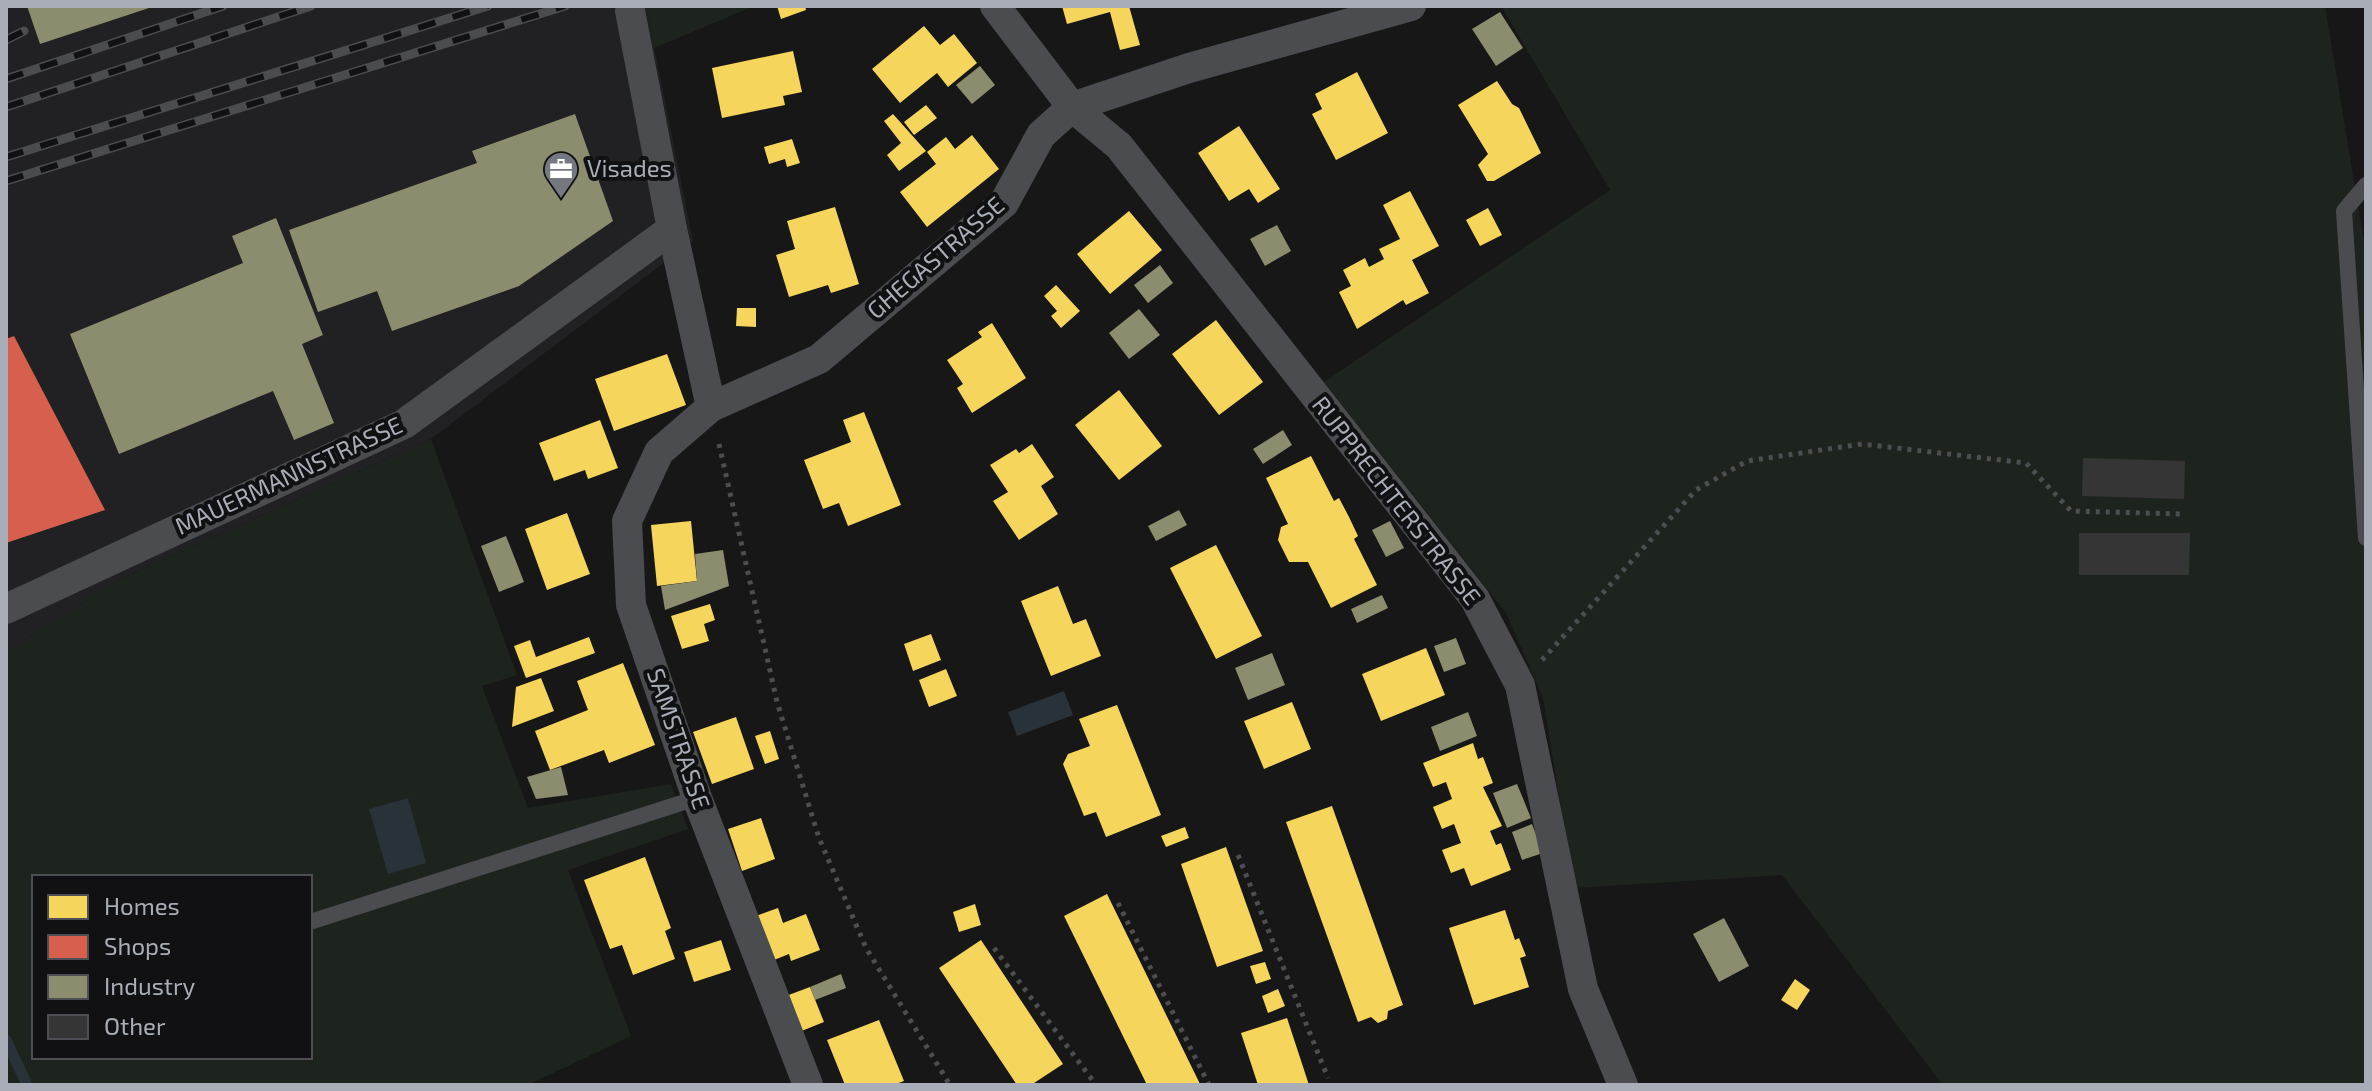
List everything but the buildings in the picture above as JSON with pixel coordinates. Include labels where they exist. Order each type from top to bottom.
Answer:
[{"type":"street","name":"RUPPRECHTERSTRASSE","points":[[995,6],[1072,107],[1119,146],[1475,599],[1520,685],[1583,989],[1623,1085]]},
{"type":"street","name":"GHEGASTRASSE","points":[[711,407],[819,359],[1004,203],[1041,135],[1072,107],[1189,68],[1411,6]]},
{"type":"street","points":[[630,11],[672,229],[711,407]]},
{"type":"street","name":"MAUERMANNSTRASSE","points":[[6,609],[404,424],[672,229]]},
{"type":"street","name":"SAMSTRASSE","points":[[711,407],[659,452],[627,521],[631,605],[697,798],[808,1085]]},
{"type":"lane","points":[[2366,185],[2344,211],[2366,538]]},
{"type":"lane","points":[[312,921],[697,798]]},
{"type":"path","points":[[711,407],[777,702],[819,838],[866,948],[950,1085]]},
{"type":"path","points":[[1520,685],[1696,490],[1747,461],[1862,444],[2026,463],[2071,511],[2181,514]]},
{"type":"path","points":[[1238,855],[1328,1078]]},
{"type":"path","points":[[1118,903],[1209,1085]]},
{"type":"path","points":[[994,948],[1096,1085]]},
{"type":"shaded area","points":[[6,6],[646,6],[693,241],[431,439],[119,580],[6,652]]},
{"type":"shaded area","points":[[646,6],[754,6],[654,48]]},
{"type":"shaded area","points":[[1501,6],[2325,6],[2366,255],[2366,1085],[1943,1085],[1782,875],[1574,888],[1543,698],[1506,613],[1324,382],[1610,190]]},
{"type":"shaded area","points":[[431,439],[517,675],[482,686],[528,808],[671,784],[688,829],[568,870],[631,1036],[528,1085],[6,1085],[6,652],[119,580]]},
{"type":"shaded area","points":[[1064,691],[1073,715],[1017,736],[1008,712]]},
{"type":"shaded area","points":[[408,798],[426,863],[388,874],[369,809]]},
{"type":"waterway","points":[[6,1040],[27,1085]]},
{"type":"railway","points":[[6,79],[223,6]]},
{"type":"railway","points":[[6,107],[311,6]]},
{"type":"railway","points":[[6,157],[488,6]]},
{"type":"railway","points":[[6,181],[565,6]]},
{"type":"railway","points":[[6,40],[24,31]]},
{"type":"place","name":"Visades","points":[[561,200]]}]
